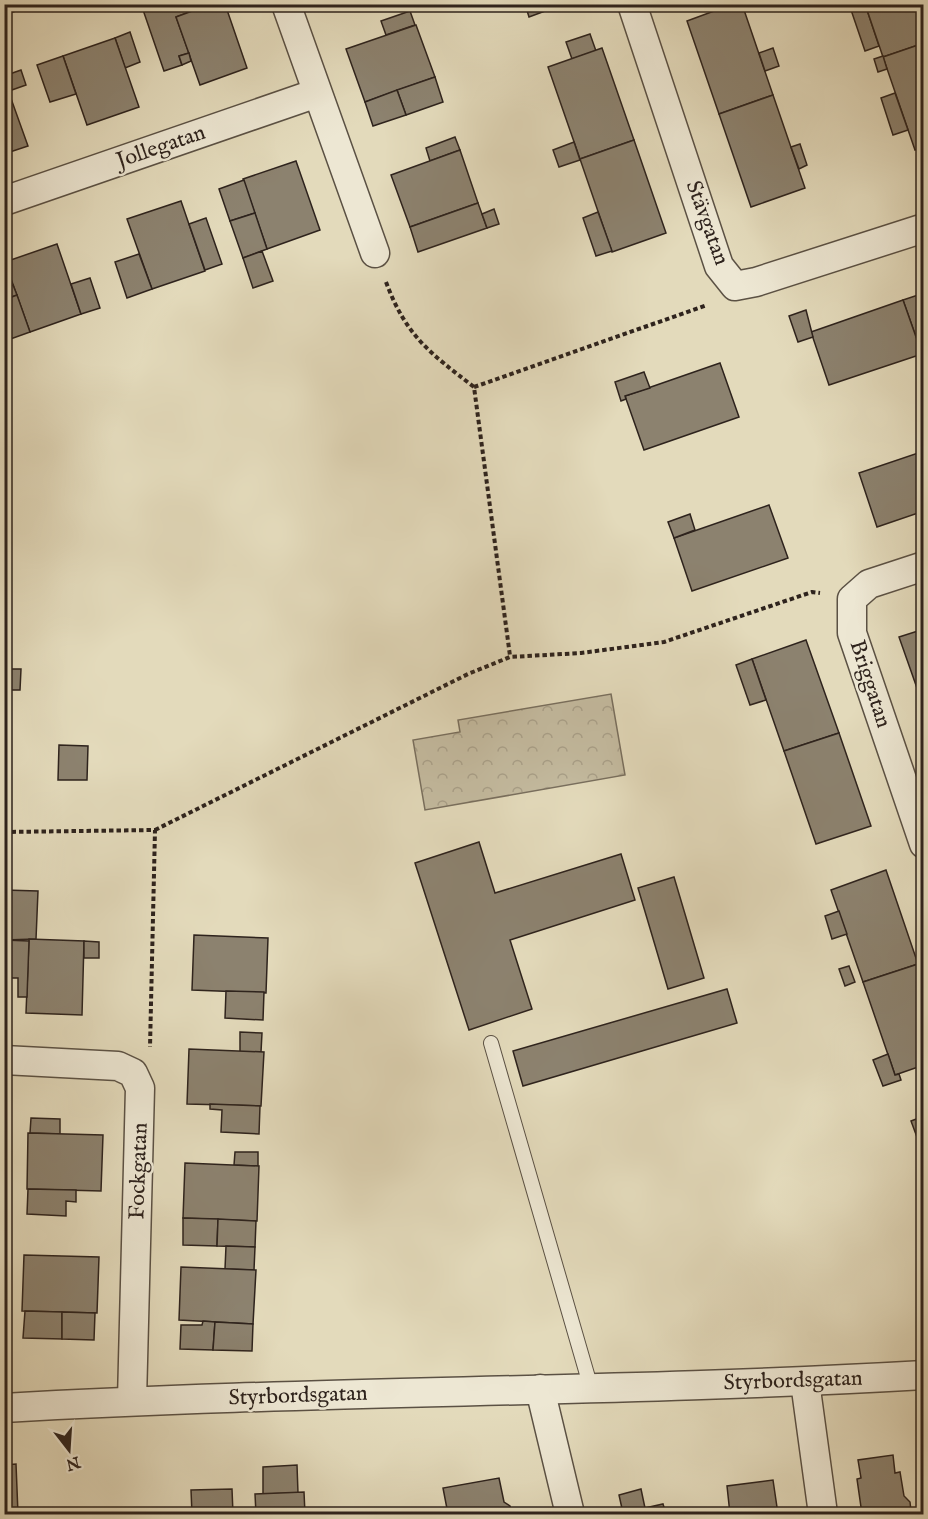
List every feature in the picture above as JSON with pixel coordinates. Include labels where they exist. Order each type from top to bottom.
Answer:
[{"type":"street","points":[[286,4],[375,253]]},
{"type":"street","name":"Stävgatan","points":[[632,4],[720,266],[735,286],[756,282],[924,228]]},
{"type":"street","name":"Jollegatan","points":[[4,201],[317,93]]},
{"type":"street","points":[[852,599],[869,584],[924,566]]},
{"type":"street","name":"Briggatan","points":[[852,599],[852,633],[924,844]]},
{"type":"street","points":[[4,1060],[118,1066],[133,1073],[140,1088]]},
{"type":"street","name":"Fockgatan","points":[[132,1401],[140,1088]]},
{"type":"street","name":"Styrbordsgatan","points":[[4,1408],[132,1401],[805,1382],[924,1375]]},
{"type":"street","points":[[805,1382],[823,1515]]},
{"type":"street","points":[[540,1389],[570,1515]]},
{"type":"lane","points":[[491,1043],[591,1388]]},
{"type":"path","points":[[375,253],[393,303],[411,334],[474,387],[510,657]]},
{"type":"path","points":[[474,387],[711,304],[735,286]]},
{"type":"path","points":[[4,832],[155,830],[468,674],[510,657],[581,653],[664,642],[812,592],[852,599]]},
{"type":"path","points":[[140,1088],[153,1038],[155,830]]},
{"type":"green space","points":[[611,694],[625,775],[425,810],[413,740],[460,732],[458,720]]},
{"type":"building","points":[[4,4],[21,4],[22,9],[4,15]]},
{"type":"building","points":[[141,4],[184,4],[187,13],[176,17],[189,53],[179,56],[182,65],[164,71]]},
{"type":"building","points":[[211,4],[225,4],[247,68],[200,85],[176,17]]},
{"type":"building","points":[[525,4],[564,4],[529,17]]},
{"type":"building","points":[[733,4],[742,4],[773,95],[719,114],[687,21]]},
{"type":"building","points":[[849,4],[865,4],[879,46],[865,51]]},
{"type":"building","points":[[865,4],[924,4],[924,43],[883,57]]},
{"type":"building","points":[[410,11],[415,25],[386,35],[381,21]]},
{"type":"building","points":[[416,25],[435,77],[365,102],[346,49]]},
{"type":"building","points":[[130,32],[140,62],[125,68],[115,38]]},
{"type":"building","points":[[590,34],[596,51],[572,59],[566,42]]},
{"type":"building","points":[[115,38],[139,107],[87,125],[63,56]]},
{"type":"building","points":[[924,43],[924,147],[915,150],[883,57]]},
{"type":"building","points":[[602,48],[634,140],[580,159],[548,67]]},
{"type":"building","points":[[773,48],[779,66],[765,71],[759,53]]},
{"type":"building","points":[[189,53],[191,61],[182,65],[179,56]]},
{"type":"building","points":[[63,56],[76,94],[50,102],[37,65]]},
{"type":"building","points":[[883,56],[887,69],[878,72],[874,59]]},
{"type":"building","points":[[21,70],[26,85],[9,91],[4,76]]},
{"type":"building","points":[[435,77],[443,102],[406,115],[397,90]]},
{"type":"building","points":[[4,79],[28,146],[4,154]]},
{"type":"building","points":[[397,90],[406,115],[373,126],[365,102]]},
{"type":"building","points":[[895,93],[908,130],[893,135],[881,98]]},
{"type":"building","points":[[773,95],[805,188],[751,207],[719,114]]},
{"type":"building","points":[[455,137],[460,150],[430,161],[426,148]]},
{"type":"building","points":[[634,140],[666,233],[612,252],[580,159]]},
{"type":"building","points":[[574,142],[580,160],[559,167],[553,150]]},
{"type":"building","points":[[800,144],[807,165],[799,169],[791,147]]},
{"type":"building","points":[[460,150],[478,203],[410,227],[391,175]]},
{"type":"building","points":[[296,161],[320,230],[267,249],[243,179]]},
{"type":"building","points":[[244,180],[255,213],[230,221],[219,189]]},
{"type":"building","points":[[181,201],[205,271],[152,289],[127,219]]},
{"type":"building","points":[[478,203],[487,228],[418,252],[410,227]]},
{"type":"building","points":[[494,209],[499,224],[487,228],[482,214]]},
{"type":"building","points":[[598,212],[612,251],[596,256],[583,218]]},
{"type":"building","points":[[255,213],[267,249],[243,258],[230,221]]},
{"type":"building","points":[[206,218],[222,264],[205,270],[189,224]]},
{"type":"building","points":[[57,244],[81,314],[30,332],[5,262]]},
{"type":"building","points":[[262,251],[273,281],[253,288],[243,258]]},
{"type":"building","points":[[139,254],[152,289],[127,298],[115,262]]},
{"type":"building","points":[[4,277],[8,287],[13,285],[17,295],[4,300]]},
{"type":"building","points":[[90,278],[100,308],[81,314],[71,284]]},
{"type":"building","points":[[924,293],[924,353],[922,354],[903,300]]},
{"type":"building","points":[[17,295],[30,332],[5,341],[4,300]]},
{"type":"building","points":[[903,300],[922,354],[829,385],[811,332]]},
{"type":"building","points":[[806,310],[813,337],[798,342],[789,316]]},
{"type":"building","points":[[720,363],[739,417],[644,450],[625,396]]},
{"type":"building","points":[[644,372],[650,388],[625,396],[626,399],[621,401],[615,382]]},
{"type":"building","points":[[924,451],[924,511],[877,527],[859,473]]},
{"type":"building","points":[[769,505],[788,558],[692,591],[674,538]]},
{"type":"building","points":[[690,514],[695,530],[674,538],[668,522]]},
{"type":"building","points":[[4,552],[9,553],[8,570],[4,570]]},
{"type":"building","points":[[924,629],[924,708],[899,637]]},
{"type":"building","points":[[806,640],[839,733],[784,751],[752,659]]},
{"type":"building","points":[[752,659],[766,700],[750,705],[736,665]]},
{"type":"building","points":[[4,669],[21,669],[20,690],[4,690]]},
{"type":"building","points":[[839,733],[871,826],[816,844],[784,751]]},
{"type":"building","points":[[59,745],[88,746],[87,780],[58,780]]},
{"type":"building","points":[[479,842],[495,893],[621,854],[635,900],[510,940],[532,1009],[469,1030],[415,863]]},
{"type":"building","points":[[886,870],[918,964],[863,982],[831,890]]},
{"type":"building","points":[[674,877],[704,978],[668,989],[638,888]]},
{"type":"building","points":[[4,890],[38,891],[36,939],[4,940]]},
{"type":"building","points":[[839,911],[847,934],[832,939],[825,916]]},
{"type":"building","points":[[194,935],[268,938],[266,993],[192,990]]},
{"type":"building","points":[[29,939],[84,941],[82,1015],[26,1013]]},
{"type":"building","points":[[4,940],[29,941],[27,997],[18,997],[18,978],[4,978]]},
{"type":"building","points":[[84,941],[99,942],[99,958],[84,958]]},
{"type":"building","points":[[918,964],[924,979],[924,1065],[895,1075],[863,982]]},
{"type":"building","points":[[849,966],[855,982],[845,986],[839,969]]},
{"type":"building","points":[[727,989],[737,1023],[523,1086],[513,1051]]},
{"type":"building","points":[[226,991],[264,992],[263,1020],[225,1018]]},
{"type":"building","points":[[240,1032],[262,1033],[261,1052],[240,1052]]},
{"type":"building","points":[[189,1049],[264,1052],[261,1106],[187,1104]]},
{"type":"building","points":[[888,1054],[895,1075],[899,1074],[901,1080],[883,1086],[873,1060]]},
{"type":"building","points":[[210,1104],[260,1106],[259,1134],[221,1132],[222,1110],[210,1109]]},
{"type":"building","points":[[924,1116],[924,1156],[911,1121]]},
{"type":"building","points":[[31,1118],[60,1119],[60,1134],[30,1133]]},
{"type":"building","points":[[28,1133],[103,1135],[101,1191],[27,1189]]},
{"type":"building","points":[[235,1152],[258,1152],[258,1166],[234,1165]]},
{"type":"building","points":[[185,1163],[259,1166],[257,1221],[183,1218]]},
{"type":"building","points":[[28,1189],[76,1190],[76,1202],[66,1201],[66,1216],[27,1214]]},
{"type":"building","points":[[183,1218],[218,1219],[217,1246],[183,1245]]},
{"type":"building","points":[[218,1219],[256,1221],[255,1247],[217,1246]]},
{"type":"building","points":[[226,1246],[255,1247],[254,1270],[225,1269]]},
{"type":"building","points":[[24,1255],[99,1257],[97,1313],[22,1311]]},
{"type":"building","points":[[181,1267],[256,1270],[253,1324],[179,1320]]},
{"type":"building","points":[[25,1311],[62,1312],[62,1339],[23,1338]]},
{"type":"building","points":[[62,1312],[95,1313],[94,1340],[62,1339]]},
{"type":"building","points":[[203,1321],[215,1322],[213,1350],[180,1349],[181,1325],[202,1325]]},
{"type":"building","points":[[215,1322],[253,1324],[252,1351],[213,1350]]},
{"type":"building","points":[[893,1455],[895,1473],[900,1472],[904,1496],[910,1502],[911,1511],[909,1514],[862,1514],[857,1479],[861,1478],[858,1460]]},
{"type":"building","points":[[16,1464],[18,1514],[4,1514],[4,1465]]},
{"type":"building","points":[[297,1465],[298,1493],[263,1494],[263,1467]]},
{"type":"building","points":[[499,1478],[504,1502],[510,1506],[512,1514],[448,1514],[443,1488]]},
{"type":"building","points":[[773,1480],[778,1514],[730,1514],[727,1486]]},
{"type":"building","points":[[232,1489],[233,1514],[192,1514],[191,1490]]},
{"type":"building","points":[[641,1489],[645,1508],[623,1513],[619,1495]]},
{"type":"building","points":[[304,1492],[305,1514],[256,1514],[255,1494]]},
{"type":"building","points":[[663,1504],[666,1514],[619,1514],[623,1513]]},
{"type":"building","points":[[253,1510],[253,1514],[236,1514],[236,1511]]}]
